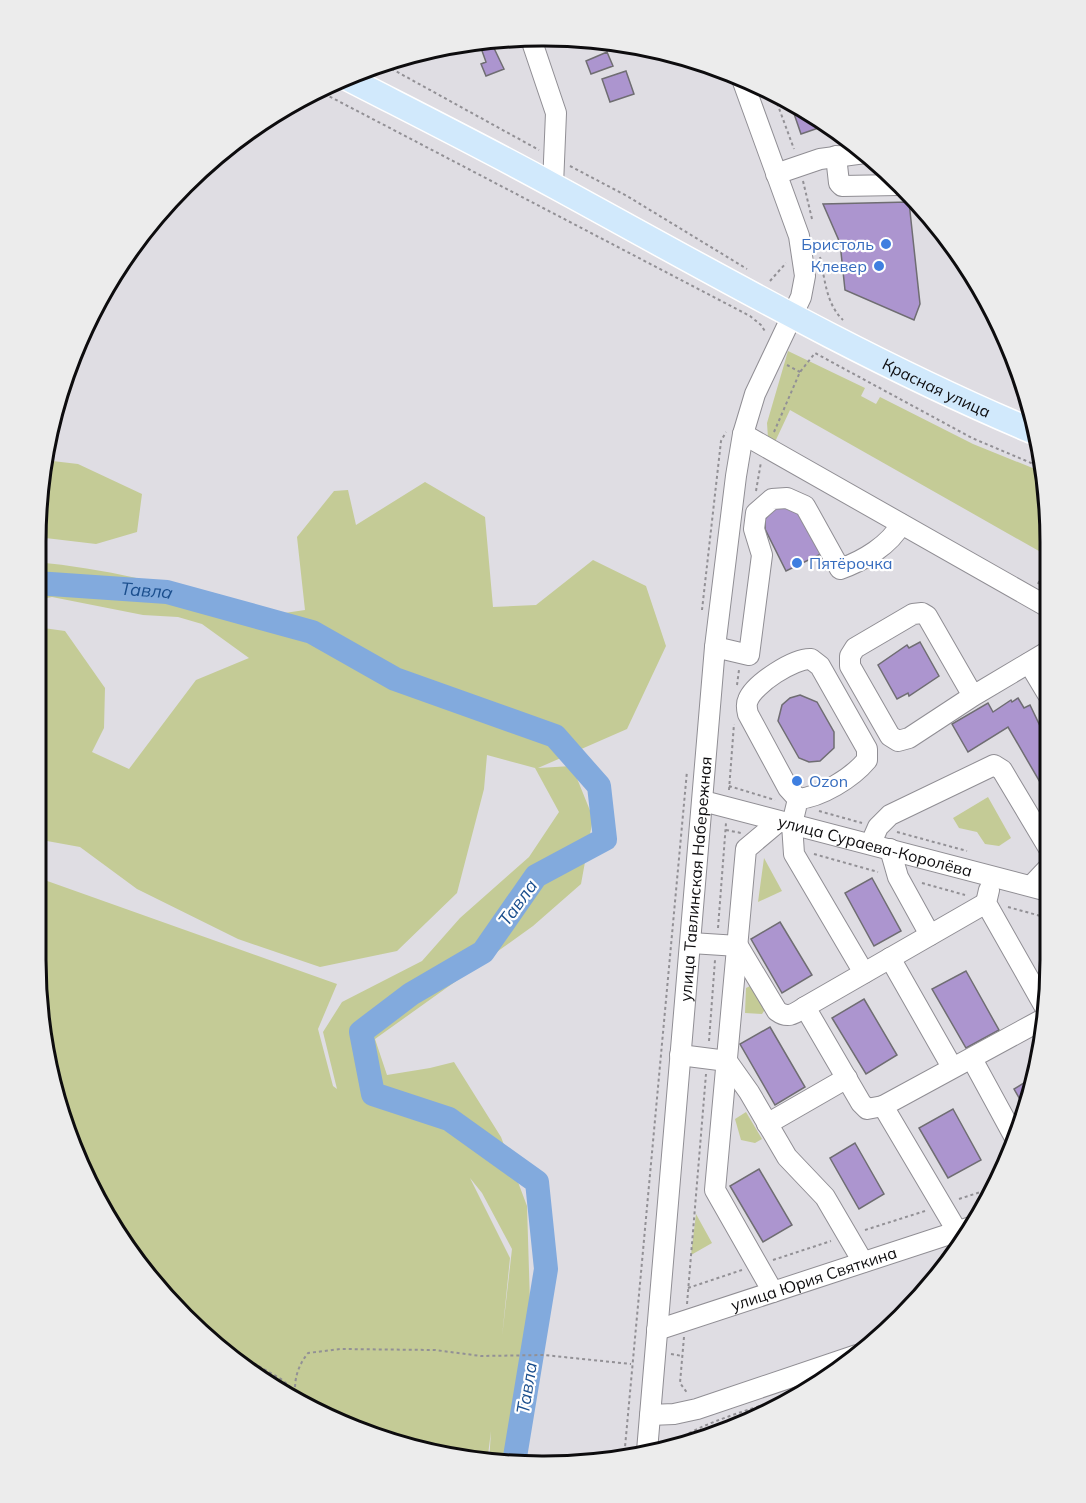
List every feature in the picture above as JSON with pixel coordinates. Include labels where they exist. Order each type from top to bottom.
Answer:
[{"type":"main road","name":"Красная улица","points":[[356,83],[793,316],[847,334],[976,407],[1026,429]]},
{"type":"street","points":[[534,47],[556,113],[553,186]]},
{"type":"street","points":[[746,90],[804,257]]},
{"type":"street","points":[[776,174],[800,165],[851,154]]},
{"type":"street","points":[[836,156],[839,183],[842,186],[887,185]]},
{"type":"street","name":"улица Тавлинская Набережная","points":[[647,1445],[715,647],[743,434],[755,394],[801,297],[805,276],[804,257]]},
{"type":"street","points":[[743,434],[901,524],[1040,596]]},
{"type":"street","points":[[715,647],[748,656],[762,555],[754,529],[756,513],[772,499],[787,498],[805,506],[840,569],[855,564],[894,536],[901,524]]},
{"type":"street","points":[[973,696],[927,616],[922,613],[913,614],[855,648],[850,656],[849,666],[890,736],[898,741],[909,738],[1040,656]]},
{"type":"street","points":[[802,658],[811,658],[820,666],[867,749],[867,760],[860,768],[813,797],[798,799],[788,788],[748,714],[746,702],[754,690],[768,679],[802,658]]},
{"type":"street","points":[[1029,663],[1040,681]]},
{"type":"street","points":[[930,935],[881,846],[878,827],[890,815],[994,765],[1002,770],[1040,834]]},
{"type":"street","points":[[773,1292],[715,1191],[746,849],[756,840],[785,823],[798,799]]},
{"type":"street","name":"улица Сураева-Королёва","points":[[703,801],[1040,889]]},
{"type":"street","points":[[785,823],[794,854],[864,973]]},
{"type":"street","points":[[992,877],[986,902],[1038,994]]},
{"type":"street","points":[[738,946],[777,1011],[784,1016],[791,1016],[986,902]]},
{"type":"street","points":[[691,943],[738,946]]},
{"type":"street","points":[[890,958],[952,1066]]},
{"type":"street","points":[[805,1007],[867,1109],[883,1106],[952,1066],[972,1059],[1035,1024]]},
{"type":"street","points":[[680,1055],[727,1061],[737,1073],[787,1157],[825,1197],[863,1263]]},
{"type":"street","points":[[972,1059],[1010,1129]]},
{"type":"street","points":[[767,1124],[847,1078]]},
{"type":"street","points":[[883,1106],[962,1226]]},
{"type":"street","name":"улица Юрия Святкина","points":[[657,1330],[959,1231]]},
{"type":"street","points":[[650,1415],[674,1414],[700,1418],[827,1367]]},
{"type":"path","points":[[393,70],[627,196],[748,270]]},
{"type":"path","points":[[328,96],[750,316],[761,324],[766,332],[762,351],[800,372]]},
{"type":"path","points":[[778,106],[800,165],[812,221]]},
{"type":"path","points":[[769,282],[788,261],[819,254],[834,312],[847,334]]},
{"type":"path","points":[[756,491],[758,469],[800,372],[815,353],[972,438],[1033,464]]},
{"type":"path","points":[[737,687],[740,653]]},
{"type":"path","points":[[700,1418],[680,1383],[735,720]]},
{"type":"path","points":[[726,830],[753,836],[756,840]]},
{"type":"path","points":[[794,849],[1040,916]]},
{"type":"path","points":[[294,1389],[298,1366],[308,1353],[340,1349],[435,1350],[492,1356],[544,1355],[631,1364]]},
{"type":"path","points":[[253,1363],[291,1388]]},
{"type":"path","points":[[683,1437],[700,1418],[771,1401]]},
{"type":"green space","points":[[788,351],[865,388],[861,396],[876,404],[880,397],[973,444],[1033,468],[1040,552],[790,410],[774,444],[768,438],[767,423]]},
{"type":"green space","points":[[54,461],[78,464],[142,494],[137,532],[96,544],[46,538]]},
{"type":"green space","points":[[425,482],[485,517],[493,607],[536,605],[593,560],[646,586],[666,646],[627,729],[538,768],[572,766],[593,818],[581,884],[533,926],[375,1039],[387,1075],[454,1062],[501,1137],[527,1206],[530,1303],[525,1455],[490,1453],[491,1431],[488,1453],[414,1440],[353,1419],[323,1405],[267,1373],[216,1333],[192,1311],[149,1262],[113,1208],[84,1150],[63,1089],[56,1057],[46,960],[46,881],[337,984],[318,1029],[333,1086],[337,1089],[323,1032],[342,1002],[422,961],[460,918],[529,857],[559,812],[535,768],[487,755],[484,789],[457,893],[397,951],[320,967],[238,939],[137,889],[80,847],[46,841],[46,628],[65,631],[105,688],[104,728],[92,752],[129,769],[196,680],[249,658],[202,624],[178,617],[143,615],[52,597],[46,598],[46,563],[161,583],[236,602],[238,620],[305,610],[297,537],[334,491],[348,490],[356,525]],"holes":[[[470,1178],[482,1193],[512,1249],[502,1337],[510,1258]]]},
{"type":"green space","points":[[988,797],[1011,838],[999,846],[985,844],[977,832],[959,828],[953,818]]},
{"type":"green space","points":[[764,858],[782,891],[758,902]]},
{"type":"green space","points":[[752,985],[766,1008],[762,1014],[745,1013],[746,988]]},
{"type":"green space","points":[[746,1112],[762,1139],[755,1143],[741,1140],[735,1119]]},
{"type":"green space","points":[[696,1214],[712,1243],[691,1255]]},
{"type":"building","points":[[495,49],[504,69],[486,76],[481,64],[486,62],[482,51]]},
{"type":"building","points":[[607,52],[613,66],[591,74],[586,61]]},
{"type":"building","points":[[626,71],[634,94],[610,102],[602,79]]},
{"type":"building","points":[[795,115],[817,129],[801,134]]},
{"type":"building","name":"Клевер","points":[[903,202],[910,209],[920,304],[914,320],[845,290],[840,243],[823,204]]},
{"type":"building","points":[[782,506],[800,512],[821,554],[786,571],[765,529],[765,519],[773,509]]},
{"type":"building","points":[[920,642],[939,676],[909,696],[908,693],[897,699],[878,665],[907,645],[909,648]]},
{"type":"building","points":[[800,695],[817,702],[834,732],[834,748],[820,761],[809,762],[799,758],[778,721],[782,705],[790,698]]},
{"type":"building","points":[[1018,698],[1024,708],[1030,705],[1040,726],[1040,782],[1008,727],[968,752],[952,724],[988,703],[993,712],[1011,700],[1012,702]]},
{"type":"building","points":[[872,878],[901,931],[874,946],[845,893]]},
{"type":"building","points":[[780,922],[812,975],[782,993],[751,939]]},
{"type":"building","points":[[966,971],[999,1030],[966,1048],[932,989]]},
{"type":"building","points":[[864,999],[897,1055],[866,1074],[832,1018]]},
{"type":"building","points":[[770,1027],[805,1087],[775,1105],[740,1044]]},
{"type":"building","points":[[1024,1083],[1020,1099],[1014,1089]]},
{"type":"building","points":[[953,1109],[981,1160],[948,1178],[919,1128]]},
{"type":"building","points":[[855,1143],[884,1194],[859,1209],[830,1158]]},
{"type":"building","points":[[759,1169],[792,1225],[763,1242],[730,1186]]},
{"type":"waterway","name":"Тавла","points":[[46,584],[167,592],[312,632],[395,679],[555,736],[599,786],[605,839],[536,876],[483,952],[411,994],[361,1032],[373,1094],[449,1119],[537,1182],[546,1269],[515,1455]]},
{"type":"place","name":"Бристоль","points":[[886,244]]},
{"type":"place","name":"Клевер","points":[[879,266]]},
{"type":"place","name":"Пятёрочка","points":[[797,563]]},
{"type":"place","name":"Ozon","points":[[797,781]]}]
